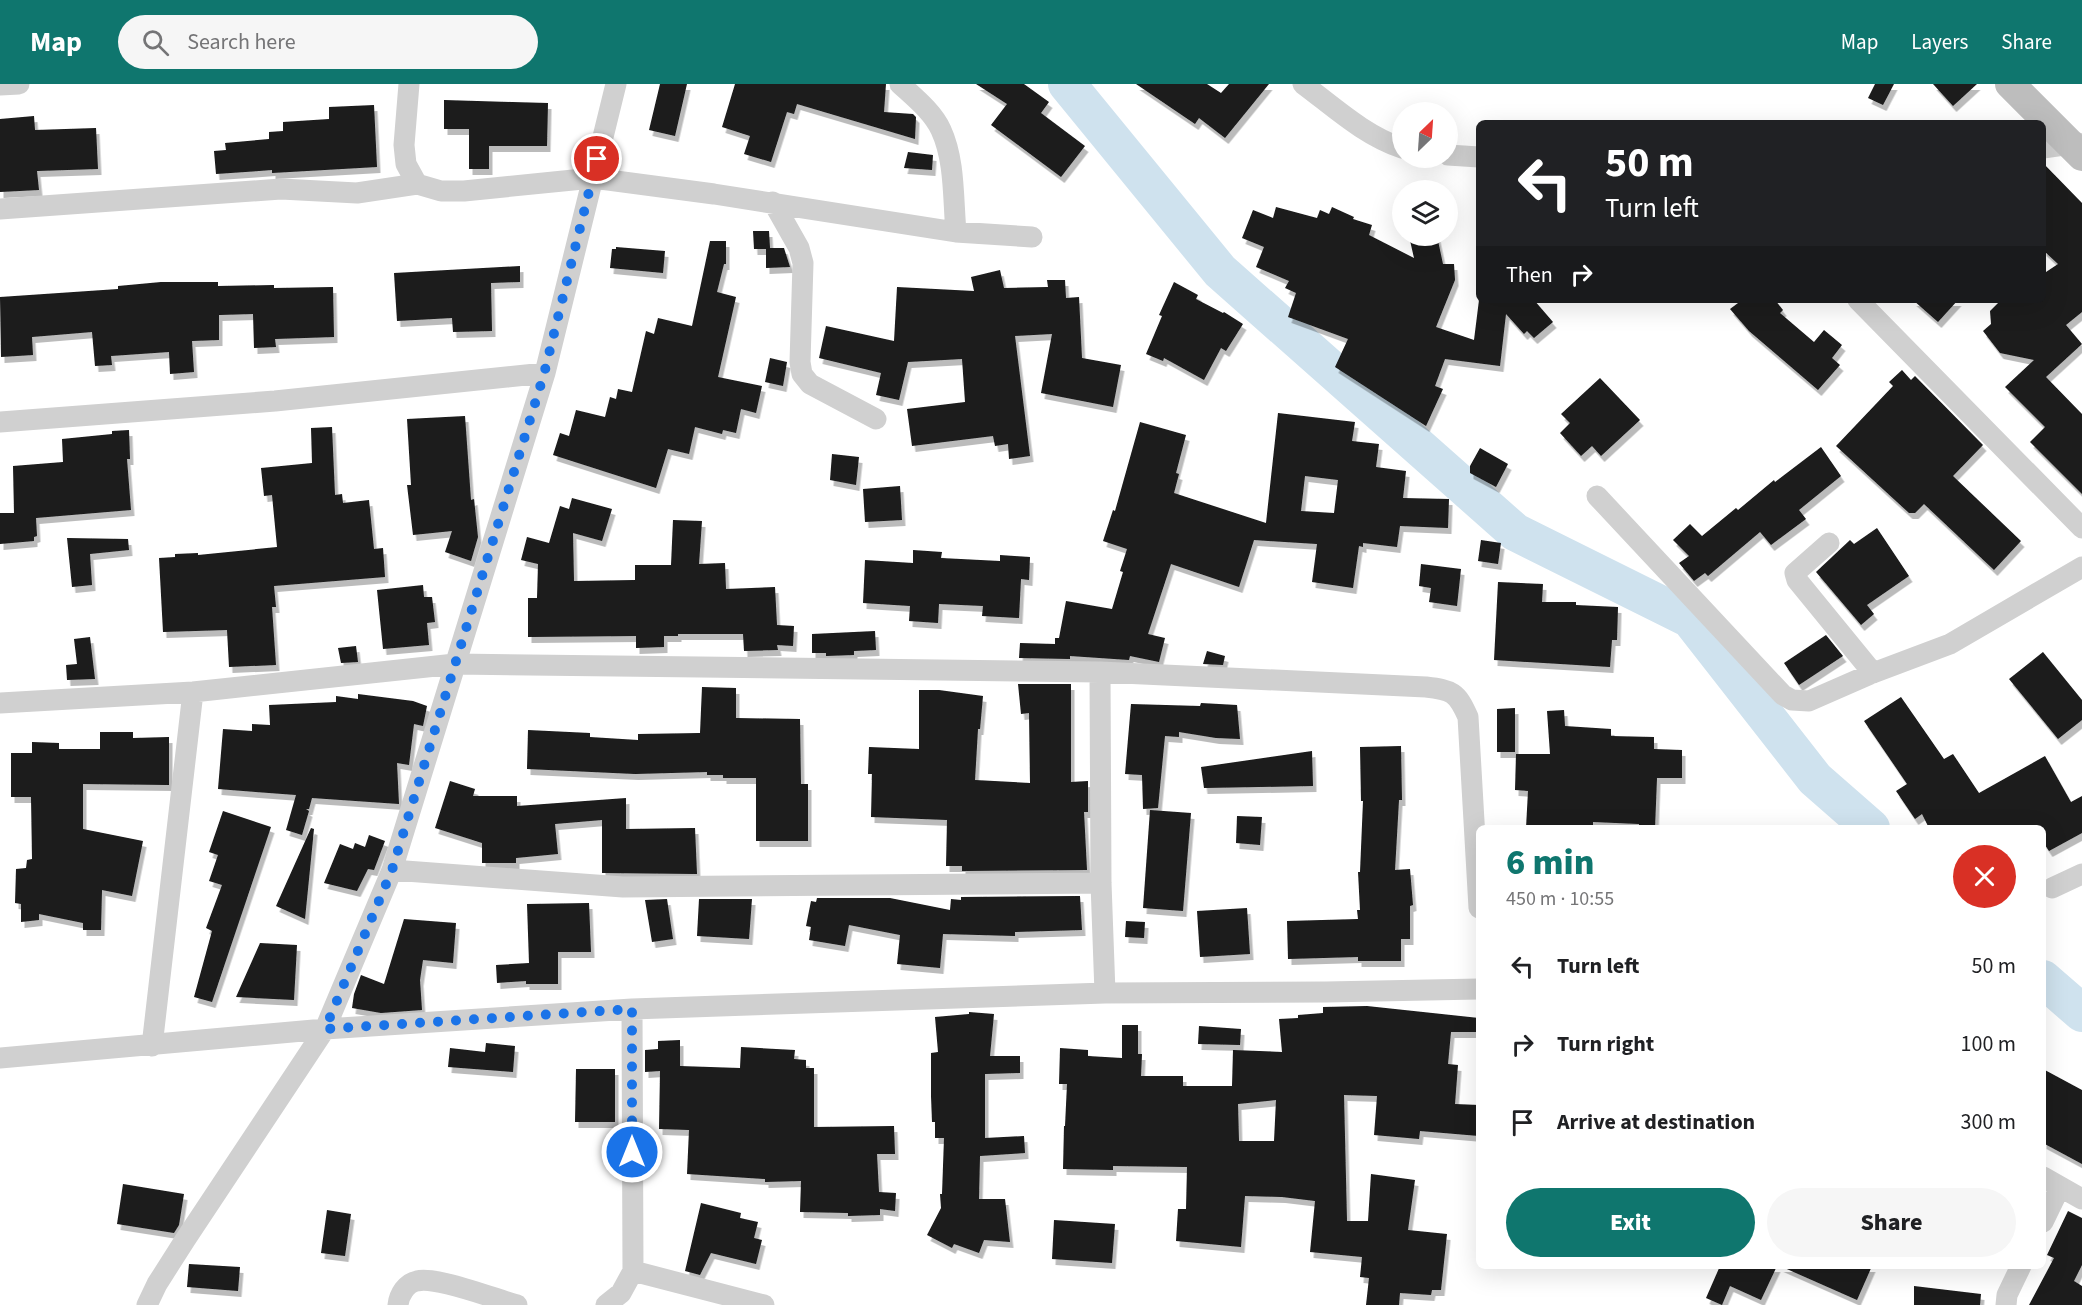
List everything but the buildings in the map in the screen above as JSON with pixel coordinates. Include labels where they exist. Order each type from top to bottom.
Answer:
[{"type":"street","points":[[0,85],[19,84]]},
{"type":"street","points":[[409,84],[404,145],[406,164],[417,184]]},
{"type":"street","points":[[147,1305],[157,1284],[185,1240],[325,1029],[392,870],[544,374],[616,84]]},
{"type":"street","points":[[900,84],[921,104],[940,129],[950,162],[956,231]]},
{"type":"street","points":[[1303,84],[1363,129],[1392,144]]},
{"type":"street","points":[[2010,84],[2043,120]]},
{"type":"street","points":[[2046,123],[2069,148]]},
{"type":"street","points":[[1458,156],[1476,157]]},
{"type":"street","points":[[0,209],[281,189],[357,193],[417,184],[441,191],[464,191],[593,178],[773,202],[956,231],[1032,237]]},
{"type":"street","points":[[773,202],[799,248],[803,263],[800,362],[802,374],[810,384],[876,419]]},
{"type":"street","points":[[1861,303],[2082,528]]},
{"type":"street","points":[[0,422],[275,401],[544,374]]},
{"type":"street","points":[[1597,496],[1783,695],[1792,700],[1809,701],[1873,673],[1950,644],[2082,567]]},
{"type":"street","points":[[1829,543],[1795,573],[1797,580],[1873,673]]},
{"type":"street","points":[[0,703],[193,692],[455,664],[1100,672],[1426,687],[1447,690],[1460,700],[1468,717],[1476,856]]},
{"type":"street","points":[[1100,672],[1101,883],[1105,993]]},
{"type":"street","points":[[152,1046],[193,692]]},
{"type":"street","points":[[392,870],[622,887],[1101,883]]},
{"type":"street","points":[[2052,888],[2082,874]]},
{"type":"street","points":[[0,1058],[325,1029],[632,1009],[1105,993],[1314,993],[1476,988]]},
{"type":"street","points":[[606,1305],[621,1293],[633,1271],[632,1009]]},
{"type":"street","points":[[2046,1209],[2052,1182],[2082,1199]]},
{"type":"street","points":[[2006,1305],[2007,1295],[2020,1269]]},
{"type":"street","points":[[633,1271],[764,1305]]},
{"type":"street","points":[[398,1305],[403,1290],[415,1281],[433,1281],[517,1305]]},
{"type":"waterway","points":[[1067,84],[1220,271],[1515,532],[1690,619],[1815,779],[1868,825]]},
{"type":"waterway","points":[[2046,982],[2082,1013]]},
{"type":"route","points":[[597,159],[544,374],[392,870],[325,1029],[632,1009],[632,1152]]}]
